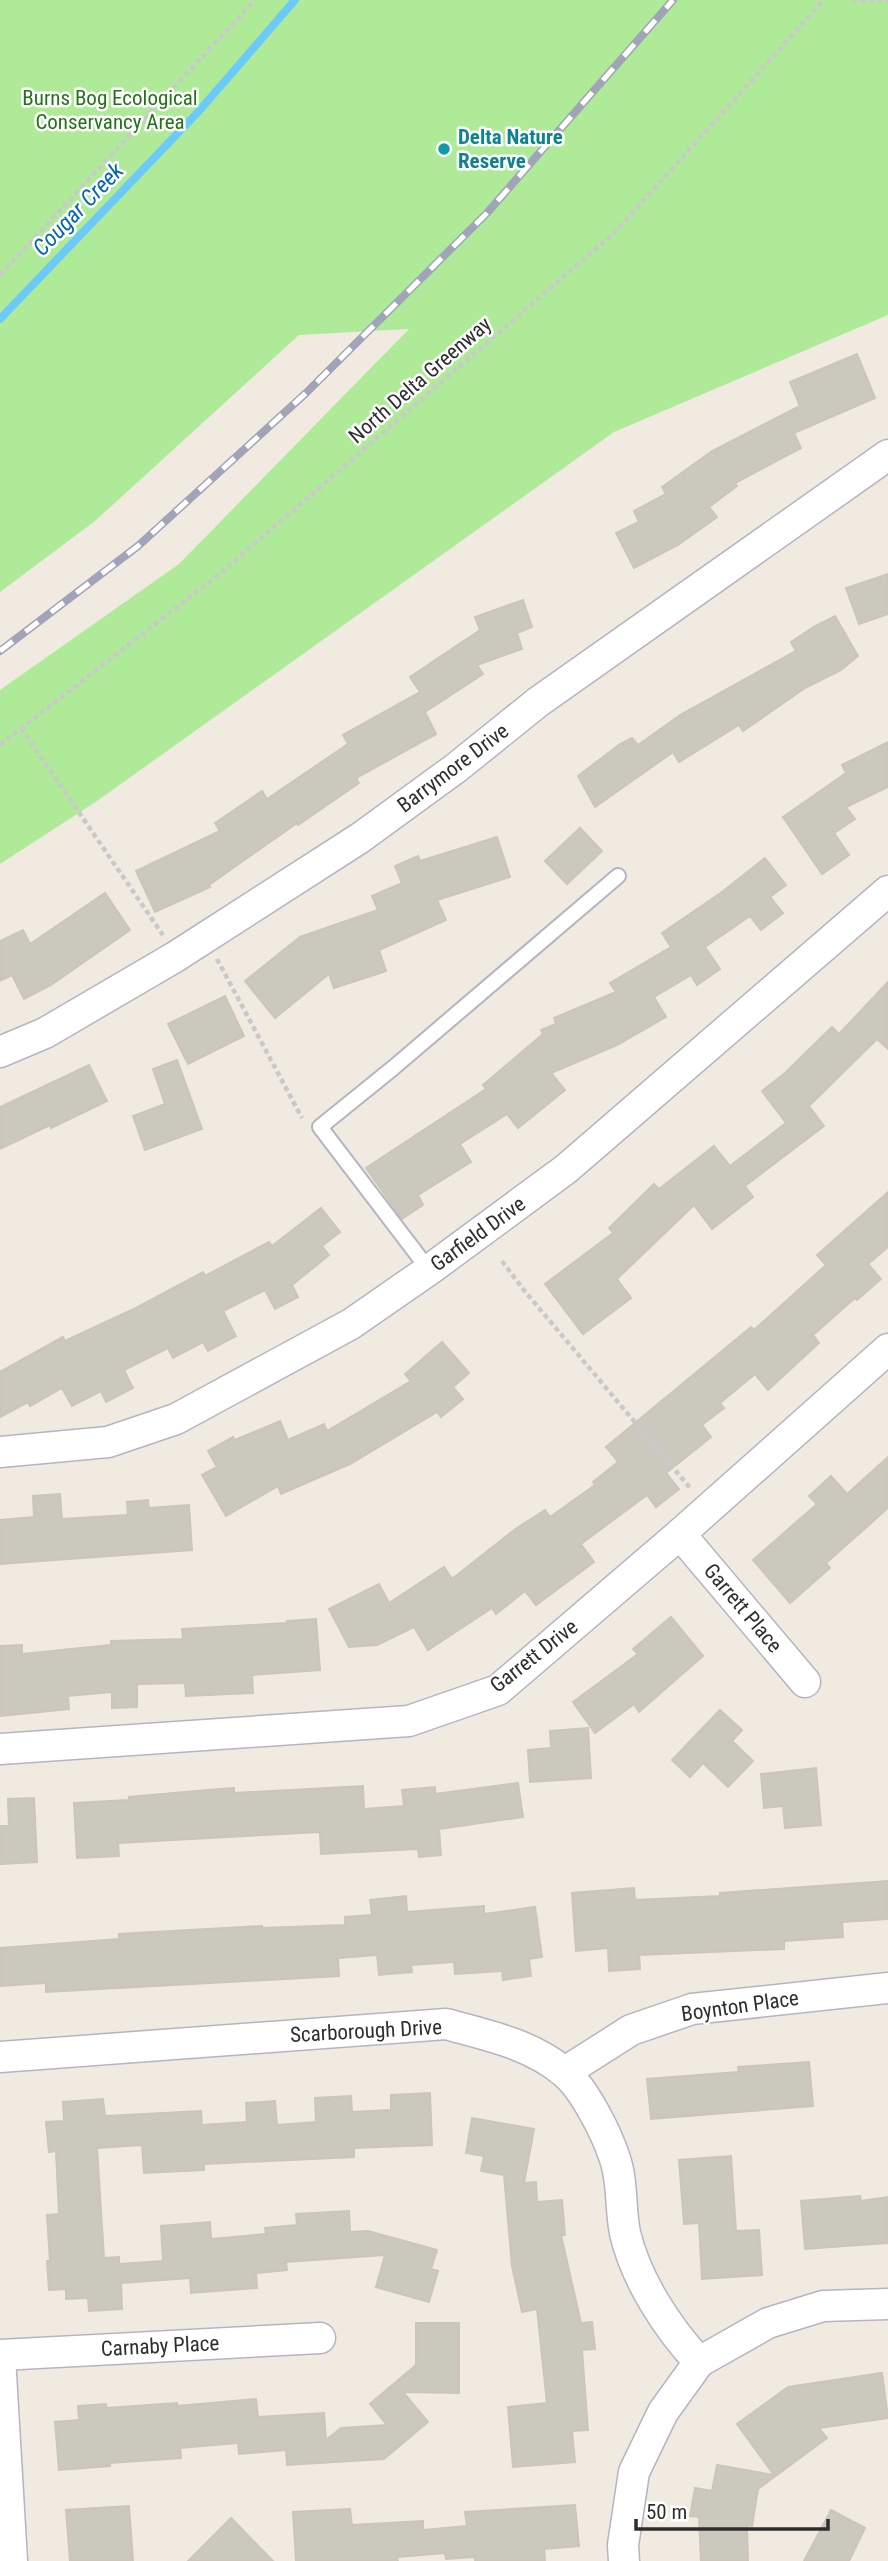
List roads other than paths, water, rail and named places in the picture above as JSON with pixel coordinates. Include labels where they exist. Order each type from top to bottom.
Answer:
[{"type":"street","name":"Barrymore Drive","points":[[0,1052],[44,1033],[163,964],[359,838],[457,768],[538,702],[888,456]]},
{"type":"street","name":"Garfield Drive","points":[[0,1452],[108,1442],[176,1419],[351,1324],[566,1169],[888,891]]},
{"type":"street","name":"Garrett Drive","points":[[0,1749],[409,1721],[498,1690],[680,1534],[888,1349]]},
{"type":"street","name":"Garrett Place","points":[[680,1534],[805,1682]]},
{"type":"street","name":"Boynton Place","points":[[565,2072],[631,2030],[692,2009],[888,1988]]},
{"type":"street","name":"Scarborough Drive","points":[[0,2057],[446,2024],[516,2044],[565,2072],[593,2109],[616,2160],[626,2235],[646,2289],[699,2362]]},
{"type":"street","points":[[624,2561],[623,2545],[634,2472],[663,2412],[699,2362],[768,2323],[823,2306],[888,2304]]},
{"type":"street","name":"Carnaby Place","points":[[0,2356],[320,2338]]},
{"type":"street","points":[[0,2356],[12,2561]]},
{"type":"lane","points":[[429,1270],[320,1127],[618,876]]},
{"type":"waterway","name":"Cougar Creek","points":[[0,319],[199,111],[295,0]]},
{"type":"railway","points":[[0,651],[138,546],[306,393],[487,213],[673,0]]},
{"type":"place","name":"Delta Nature Reserve","points":[[444,149]]},
{"type":"park label","name":"Burns Bog Ecological Conservancy Area","points":[[110,110]]}]
